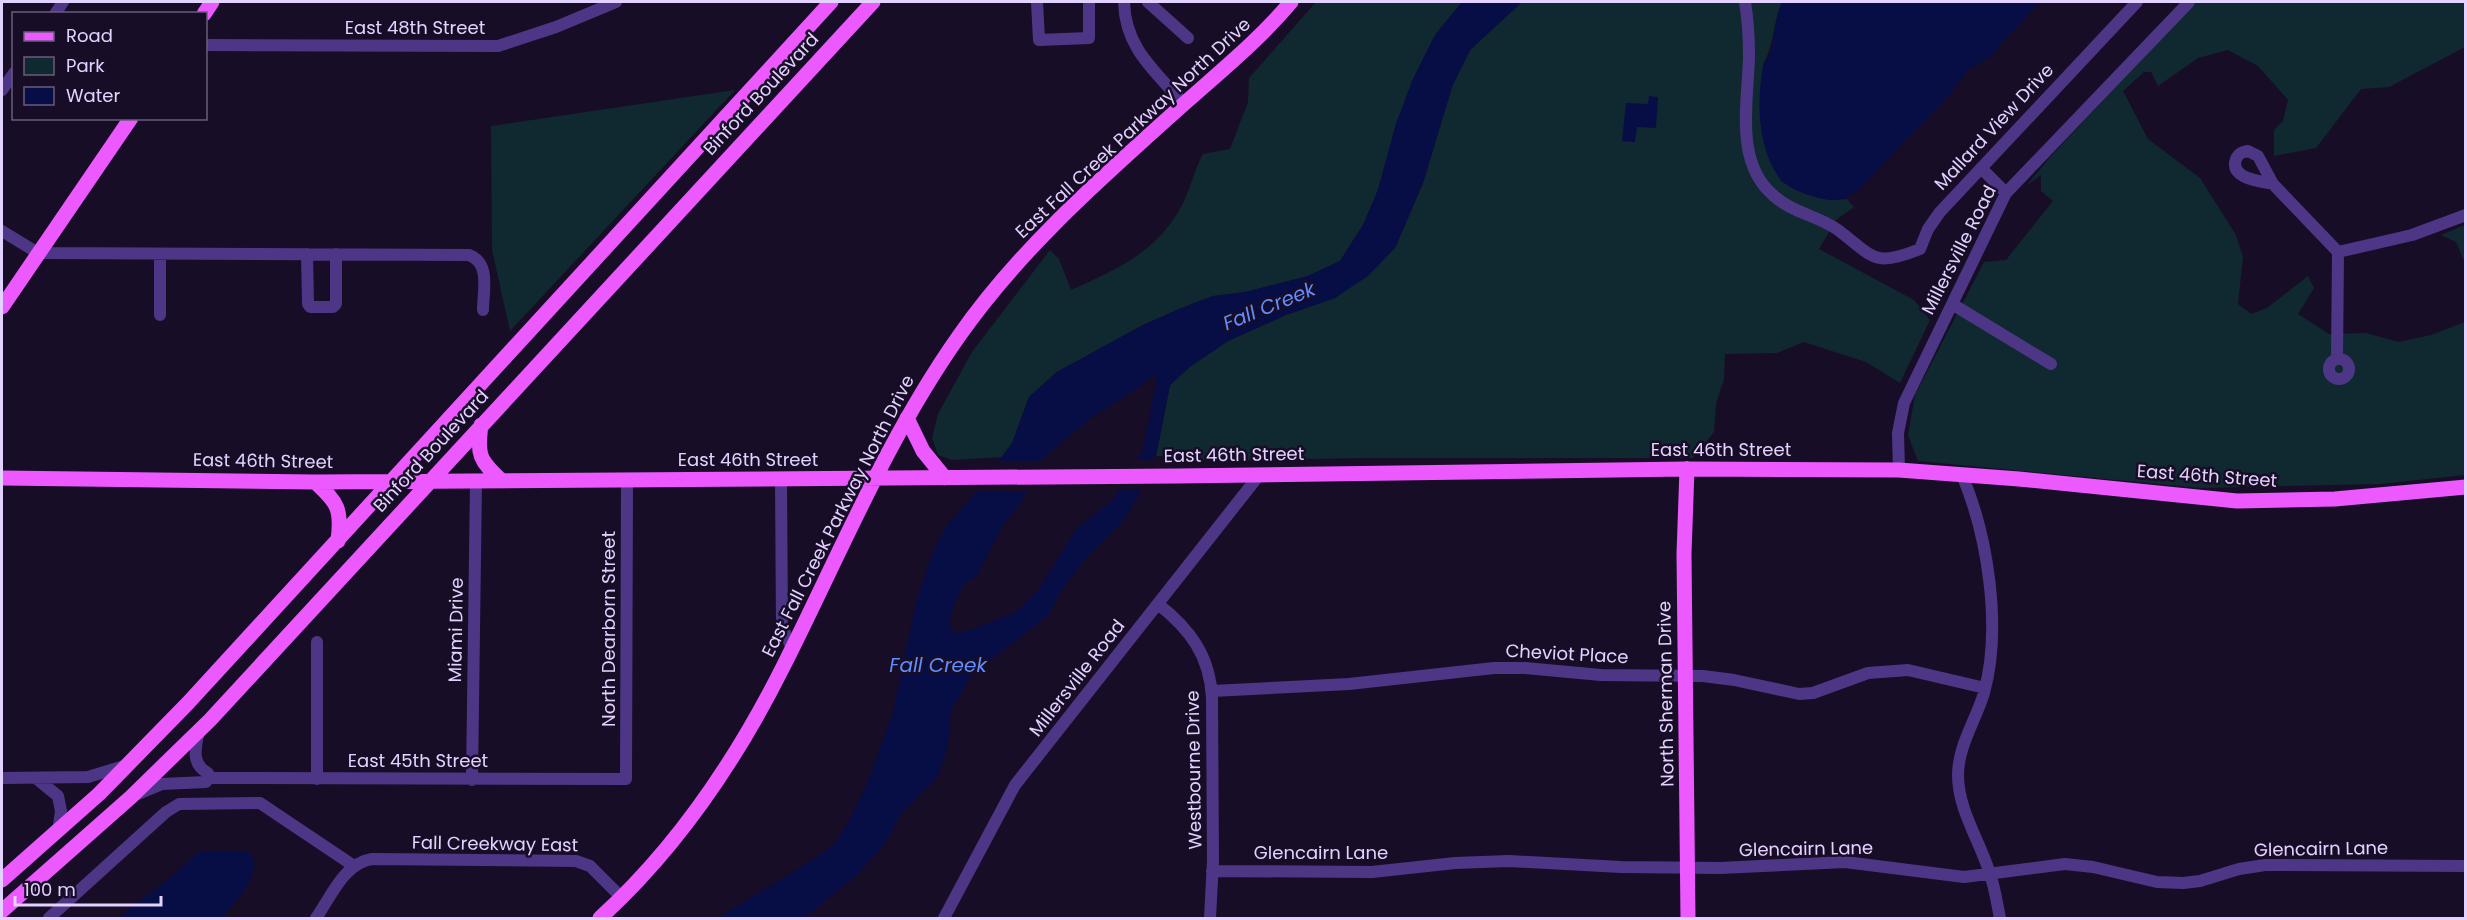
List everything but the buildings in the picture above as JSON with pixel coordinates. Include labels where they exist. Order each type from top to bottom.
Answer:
[{"type":"main road","name":"Binford Boulevard","points":[[2,880],[58,832],[130,764],[338,541],[831,2]]},
{"type":"main road","name":"Binford Boulevard","points":[[2,911],[131,797],[199,730],[873,2]]},
{"type":"main road","name":"East Fall Creek Parkway North Drive","points":[[600,918],[622,898],[675,838],[713,787],[747,733],[907,418],[939,365],[994,289],[1055,225],[1184,104],[1250,46],[1291,2]]},
{"type":"main road","points":[[2,307],[130,120]]},
{"type":"main road","points":[[907,418],[923,451],[945,478]]},
{"type":"main road","points":[[481,425],[480,458],[501,481]]},
{"type":"main road","name":"East 46th Street","points":[[2,478],[315,482],[875,479],[1687,469],[1899,470],[2237,501],[2335,499],[2466,487]]},
{"type":"main road","name":"North Sherman Drive","points":[[1687,469],[1684,554],[1688,918]]},
{"type":"main road","points":[[315,482],[334,499],[338,508],[341,522],[338,541]]},
{"type":"street","name":"East 48th Street","points":[[207,45],[498,46],[556,27],[616,2]]},
{"type":"street","points":[[1037,2],[1039,40],[1089,38],[1089,2]]},
{"type":"street","points":[[1124,2],[1126,26],[1135,48],[1184,104]]},
{"type":"street","points":[[1148,2],[1188,38]]},
{"type":"street","name":"Mallard View Drive","points":[[1745,2],[1749,47],[1747,144],[1756,174],[1768,191],[1785,204],[1838,230],[1860,249],[1874,257],[1889,258],[1920,249],[1936,217],[2137,2]]},
{"type":"street","name":"Millersville Road","points":[[1899,470],[1898,433],[1904,403],[2006,193],[2189,2]]},
{"type":"street","points":[[2,90],[12,76]]},
{"type":"street","points":[[1981,168],[2006,193]]},
{"type":"street","points":[[2273,184],[2338,252],[2337,359]]},
{"type":"street","points":[[2338,252],[2412,235],[2466,215]]},
{"type":"street","points":[[2,231],[38,254],[469,255],[476,257],[483,268],[483,310]]},
{"type":"street","points":[[160,254],[160,315]]},
{"type":"street","points":[[307,254],[308,304],[310,307],[333,307],[336,304],[336,254]]},
{"type":"street","points":[[1952,304],[2051,364]]},
{"type":"street","name":"Millersville Road","points":[[944,918],[1015,785],[1260,474]]},
{"type":"street","points":[[1962,475],[1979,520],[1989,579],[1990,651],[1985,688],[1961,752],[1958,775],[1963,805],[1990,874],[2000,918]]},
{"type":"street","points":[[781,479],[782,627],[792,648]]},
{"type":"street","name":"North Dearborn Street","points":[[626,778],[627,480]]},
{"type":"street","name":"Miami Drive","points":[[472,780],[476,481]]},
{"type":"street","name":"Westbourne Drive","points":[[1158,604],[1182,623],[1196,641],[1207,665],[1212,691],[1210,918]]},
{"type":"street","points":[[317,642],[317,779]]},
{"type":"street","name":"Cheviot Place","points":[[1212,691],[1349,684],[1494,668],[1525,668],[1601,675],[1686,675],[1725,678],[1799,694],[1813,693],[1868,673],[1908,670],[1985,688]]},
{"type":"street","points":[[199,730],[195,758],[199,767],[208,773],[209,778]]},
{"type":"street","points":[[2,778],[88,777],[130,764]]},
{"type":"street","name":"East 45th Street","points":[[131,797],[162,784],[206,782],[209,778],[472,780],[626,778]]},
{"type":"street","points":[[37,779],[58,796],[61,812],[58,832]]},
{"type":"street","points":[[49,918],[166,812],[179,804],[261,803],[354,866],[316,918]]},
{"type":"street","name":"Fall Creekway East","points":[[354,866],[372,859],[576,861],[590,866],[622,898]]},
{"type":"street","name":"Glencairn Lane","points":[[1212,871],[1372,872],[1455,863],[1509,861],[1688,868],[1856,862],[1936,875],[1964,877],[2046,864],[2070,864],[2157,882],[2183,883],[2265,865],[2466,866]]},
{"type":"green space","points":[[1316,2],[1462,2],[1435,35],[1413,79],[1396,124],[1378,190],[1363,225],[1340,261],[1308,276],[1245,292],[1213,296],[1179,309],[1141,326],[1057,372],[1029,397],[1012,443],[1002,457],[952,460],[938,455],[932,438],[938,414],[972,352],[1050,250],[1059,259],[1071,290],[1118,268],[1158,238],[1180,209],[1203,154],[1230,149],[1248,102],[1249,78]]},
{"type":"green space","points":[[1522,2],[1782,2],[1763,65],[1781,181],[1812,196],[1837,200],[1847,199],[1854,207],[1836,220],[1819,249],[1914,300],[1930,320],[1900,383],[1866,362],[1804,342],[1777,353],[1725,354],[1724,379],[1716,404],[1714,432],[1693,458],[1363,458],[1207,461],[1192,457],[1156,456],[1170,385],[1191,366],[1228,341],[1286,315],[1335,298],[1395,248],[1423,183],[1452,87],[1470,50]]},
{"type":"green space","points":[[2196,2],[2465,2],[2465,47],[2389,87],[2361,89],[2316,148],[2274,156],[2274,130],[2283,121],[2288,100],[2258,66],[2228,50],[2198,58],[2158,86],[2151,72],[2144,72],[2123,91],[2148,139],[2200,178],[2236,235],[2243,257],[2238,304],[2251,314],[2267,308],[2308,276],[2314,288],[2298,314],[2329,334],[2366,333],[2399,342],[2431,335],[2465,322],[2465,475],[2380,484],[2201,488],[1918,461],[1908,435],[1915,395],[1984,262],[2006,260],[2053,201],[2041,191],[2041,175],[2026,186],[2052,155]]},
{"type":"green space","points":[[735,90],[510,331],[492,250],[491,126]]},
{"type":"green space","points":[[2465,225],[2465,263],[2456,242],[2441,235]]},
{"type":"water","name":"Fall Creek","points":[[1462,2],[1522,2],[1470,50],[1452,87],[1423,183],[1395,248],[1368,276],[1335,298],[1286,315],[1228,341],[1191,366],[1170,385],[1157,452],[1136,500],[1119,526],[1084,560],[1061,591],[1049,615],[973,673],[951,711],[948,745],[938,777],[901,814],[884,845],[855,877],[804,918],[718,918],[817,857],[835,843],[849,821],[866,786],[892,716],[916,603],[932,554],[947,525],[969,501],[1012,443],[1029,397],[1057,372],[1141,326],[1179,309],[1213,296],[1245,292],[1308,276],[1340,261],[1363,225],[1378,190],[1396,124],[1413,79],[1435,35]],"holes":[[[1155,373],[1156,383],[1143,449],[1114,499],[1077,528],[1038,590],[1016,612],[970,630],[954,633],[949,624],[954,604],[964,584],[977,575],[1002,527],[1021,503],[1041,460],[1091,418],[1140,387]]]},
{"type":"water","points":[[1782,2],[2040,2],[1999,46],[1996,53],[1968,70],[1946,99],[1859,189],[1842,199],[1831,200],[1804,193],[1783,182],[1773,167],[1763,140],[1760,110],[1761,81]]},
{"type":"water","points":[[1649,96],[1658,97],[1656,128],[1637,127],[1635,142],[1622,141],[1626,103],[1648,104]]},
{"type":"water","points":[[199,851],[250,852],[253,860],[254,869],[247,887],[223,917],[118,918],[171,877]]},
{"type":"pier","points":[[1133,460],[1157,460],[1144,489],[1116,490]]},
{"type":"pier","points":[[995,461],[1045,461],[1030,491],[972,492]]}]
